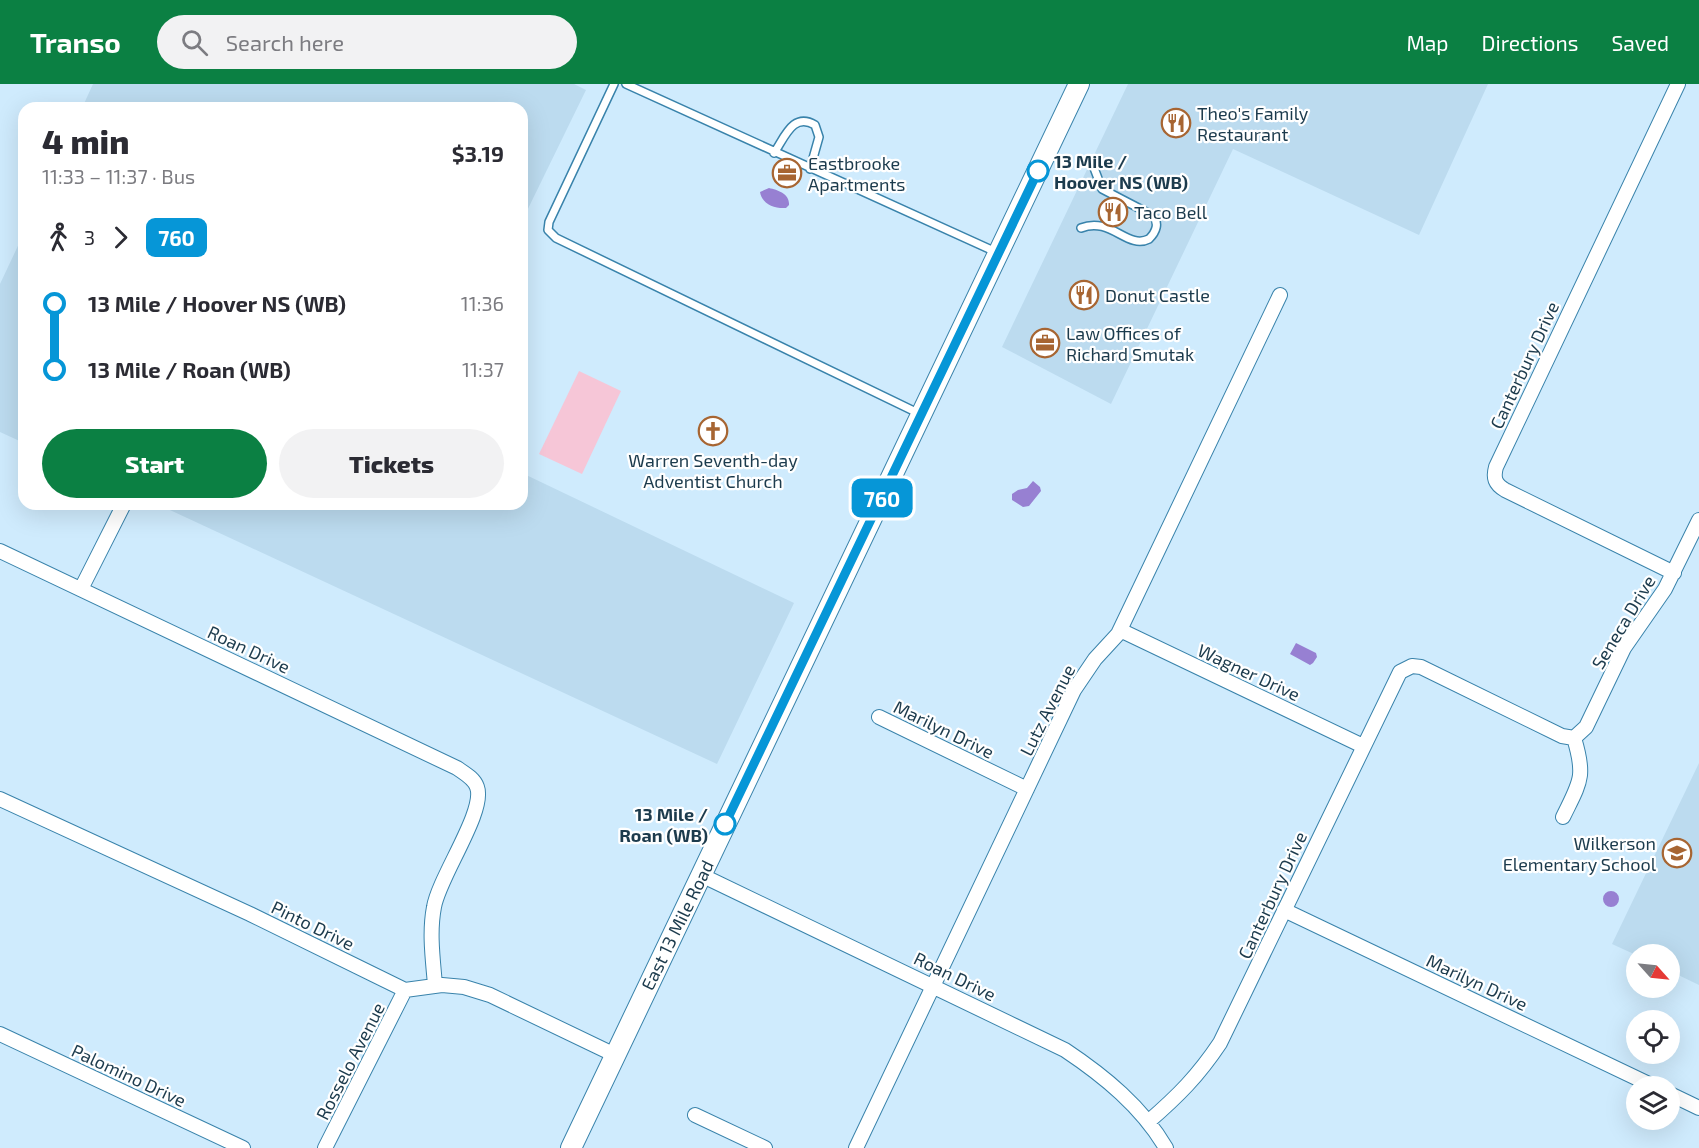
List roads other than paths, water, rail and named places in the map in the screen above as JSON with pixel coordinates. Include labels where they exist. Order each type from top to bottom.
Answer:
[{"type":"main road","name":"East 13 Mile Road","points":[[571,1148],[1079,84]]},
{"type":"street","name":"Canterbury Drive","points":[[1674,573],[1505,490],[1495,481],[1494,475],[1678,84]]},
{"type":"street","name":"Lutz Avenue","points":[[856,1148],[1080,680],[1120,630],[1280,295]]},
{"type":"street","points":[[81,589],[121,510]]},
{"type":"street","name":"Seneca Drive","points":[[1574,738],[1586,727],[1624,648],[1674,573],[1699,520]]},
{"type":"street","name":"Roan Drive","points":[[0,551],[457,768],[470,777],[477,787],[476,812],[442,881],[434,906],[431,928],[435,986]]},
{"type":"street","name":"Wagner Drive","points":[[1120,630],[1363,746]]},
{"type":"street","name":"Canterbury Drive","points":[[1148,1122],[1183,1091],[1200,1072],[1220,1043],[1397,676],[1412,666],[1421,667],[1563,736],[1574,738]]},
{"type":"street","name":"Marilyn Drive","points":[[879,717],[1027,789]]},
{"type":"street","points":[[1563,817],[1580,783],[1580,758],[1574,738]]},
{"type":"street","name":"Pinto Drive","points":[[0,799],[239,909],[405,990]]},
{"type":"street","name":"Roan Drive","points":[[701,875],[1065,1050],[1111,1083],[1148,1122],[1166,1148]]},
{"type":"street","name":"Marilyn Drive","points":[[1284,910],[1632,1076]]},
{"type":"street","points":[[405,990],[435,986],[464,987],[490,995],[615,1055]]},
{"type":"street","name":"Rosselo Avenue","points":[[326,1148],[405,990]]},
{"type":"street","name":"Palomino Drive","points":[[0,1034],[243,1148]]},
{"type":"street","points":[[1680,1099],[1699,1108]]},
{"type":"street","points":[[695,1115],[765,1148]]},
{"type":"lane","points":[[614,84],[549,222],[548,231],[556,238],[921,415]]},
{"type":"lane","points":[[626,84],[998,253]]},
{"type":"lane","points":[[774,153],[794,124],[800,120],[807,120],[815,124],[819,137],[810,169]]},
{"type":"lane","points":[[1081,228],[1099,224],[1140,242],[1149,239],[1156,229],[1156,220],[1152,215],[1102,189],[1094,168]]},
{"type":"place","name":"Theo's Family Restaurant","points":[[1176,123]]},
{"type":"place","name":"13 Mile / Hoover NS (WB)","points":[[1038,171]]},
{"type":"place","name":"Eastbrooke Apartments","points":[[787,173]]},
{"type":"place","name":"Taco Bell","points":[[1113,212]]},
{"type":"place","name":"Donut Castle","points":[[1084,295]]},
{"type":"place","name":"Law Offices of Richard Smutak","points":[[1045,343]]},
{"type":"place","name":"Warren Seventh-day Adventist Church","points":[[713,431]]},
{"type":"place","name":"13 Mile / Roan (WB)","points":[[725,824]]},
{"type":"place","name":"Wilkerson Elementary School","points":[[1677,853]]}]
